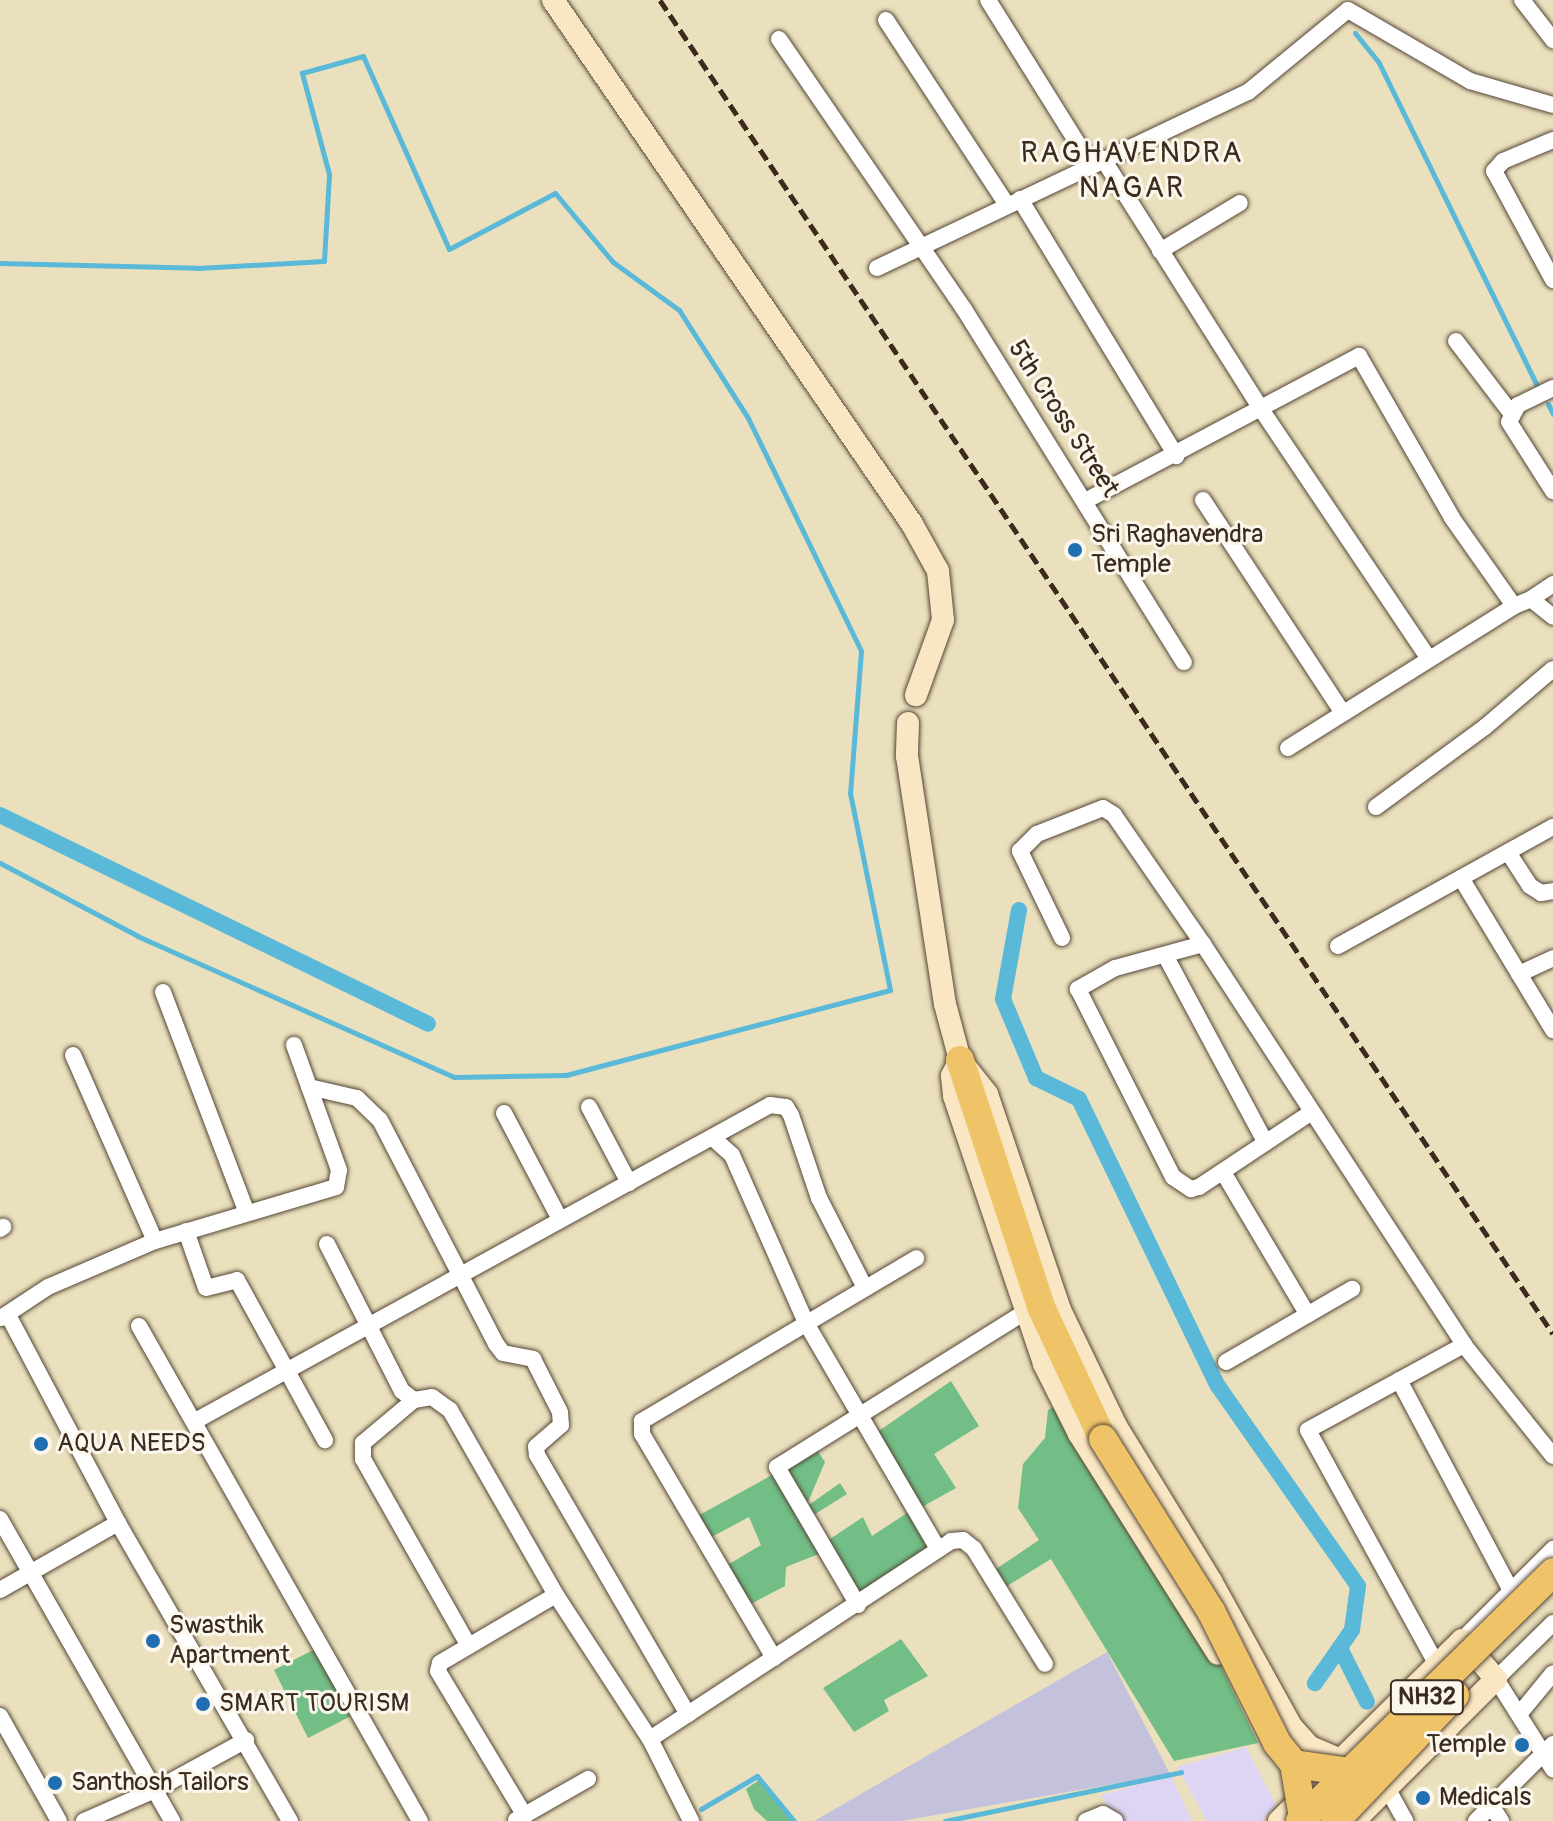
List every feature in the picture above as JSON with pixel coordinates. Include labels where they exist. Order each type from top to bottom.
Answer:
[{"type":"highway","points":[[960,1060],[1042,1309],[1103,1439],[1211,1611],[1277,1743],[1294,1764],[1294,1820]]},
{"type":"highway","name":"NH32","points":[[1294,1820],[1345,1766],[1553,1572]]},
{"type":"highway","name":"NH32","points":[[1335,1821],[1553,1600]]},
{"type":"highway","points":[[1294,1764],[1345,1766]]},
{"type":"street","points":[[553,0],[912,524],[938,571],[943,620],[908,723],[907,756],[935,958],[960,1060],[987,1094],[1060,1310],[1090,1376],[1277,1703],[1310,1747],[1345,1766],[1437,1665],[1553,1549]]},
{"type":"street","points":[[988,0],[1160,251],[1259,406],[1429,659]]},
{"type":"street","points":[[1522,0],[1553,40]]},
{"type":"street","points":[[877,268],[1248,92],[1348,10],[1470,81],[1553,105]]},
{"type":"street","points":[[886,20],[1013,202],[1176,456]]},
{"type":"street","name":"5th Cross Street","points":[[779,39],[922,246],[1087,500],[1184,662]]},
{"type":"street","points":[[1553,140],[1503,161],[1494,171],[1553,281]]},
{"type":"street","points":[[1160,251],[1240,203]]},
{"type":"street","points":[[1456,341],[1511,413],[1514,434],[1553,491]]},
{"type":"street","points":[[1087,500],[1176,456],[1259,406],[1359,356],[1452,518],[1514,606]]},
{"type":"street","points":[[1511,413],[1553,388]]},
{"type":"street","points":[[1203,500],[1343,713]]},
{"type":"street","points":[[1288,748],[1553,584]]},
{"type":"street","points":[[1531,599],[1553,617]]},
{"type":"street","points":[[1376,807],[1485,727],[1553,669]]},
{"type":"street","points":[[1062,938],[1020,851],[1037,834],[1103,808],[1114,815],[1203,944],[1309,1114],[1464,1345],[1553,1456]]},
{"type":"street","points":[[1338,946],[1553,827]]},
{"type":"street","points":[[1508,852],[1530,886],[1541,893],[1553,891]]},
{"type":"street","points":[[1461,878],[1553,1030]]},
{"type":"street","points":[[1203,944],[1087,980],[1078,997],[1173,1177],[1191,1189],[1223,1172],[1309,1114]]},
{"type":"street","points":[[1165,955],[1266,1143]]},
{"type":"street","points":[[1519,974],[1553,958]]},
{"type":"street","points":[[163,992],[247,1213]]},
{"type":"street","points":[[290,1821],[118,1523],[4,1317],[48,1287],[155,1241],[325,1193],[340,1179],[294,1045]]},
{"type":"street","points":[[73,1055],[155,1241]]},
{"type":"street","points":[[960,1060],[952,1076],[954,1096],[1025,1312],[1055,1389],[1126,1507],[1195,1611],[1238,1696],[1249,1707],[1277,1703]]},
{"type":"street","points":[[309,1087],[357,1098],[380,1120],[503,1353],[533,1359],[560,1412],[561,1425],[536,1447],[537,1455],[688,1714]]},
{"type":"street","points":[[197,1420],[459,1272],[770,1105],[786,1107],[819,1198],[865,1288]]},
{"type":"street","points":[[589,1107],[629,1183]]},
{"type":"street","points":[[504,1113],[560,1219]]},
{"type":"street","points":[[713,1138],[732,1155],[806,1323],[857,1416],[938,1549]]},
{"type":"street","points":[[1223,1172],[1308,1315]]},
{"type":"street","points":[[186,1231],[206,1288],[237,1280],[325,1440]]},
{"type":"street","points":[[327,1244],[402,1391],[414,1400]]},
{"type":"street","points":[[774,1658],[640,1428],[647,1416],[916,1258]]},
{"type":"street","points":[[1226,1362],[1352,1289]]},
{"type":"street","points":[[858,1605],[777,1467],[1025,1312]]},
{"type":"street","points":[[139,1326],[197,1420],[420,1821]]},
{"type":"street","points":[[1437,1665],[1309,1438],[1314,1425],[1464,1345]]},
{"type":"street","points":[[1399,1380],[1511,1591]]},
{"type":"street","points":[[469,1646],[363,1459],[363,1443],[414,1400],[432,1397],[450,1410],[556,1595],[650,1739],[691,1821]]},
{"type":"street","points":[[1126,1507],[1154,1489]]},
{"type":"street","points":[[0,1519],[172,1821]]},
{"type":"street","points":[[0,1590],[118,1523]]},
{"type":"street","points":[[650,1739],[858,1605],[938,1549],[963,1540],[974,1549],[1045,1664]]},
{"type":"street","points":[[556,1595],[440,1663],[440,1682],[520,1818],[588,1779]]},
{"type":"street","points":[[1354,1821],[1553,1623]]},
{"type":"street","points":[[1462,1640],[1496,1679],[1550,1756],[1476,1821]]},
{"type":"street","points":[[1521,1712],[1553,1673]]},
{"type":"street","points":[[0,1716],[59,1821]]},
{"type":"street","points":[[84,1821],[155,1790],[246,1740]]},
{"type":"street","points":[[1387,1788],[1405,1821]]},
{"type":"street","points":[[1491,1805],[1501,1821]]},
{"type":"street","points":[[1086,1821],[1103,1814],[1115,1821]]},
{"type":"shaded area","points":[[1107,1652],[1170,1774],[901,1821],[814,1821]]},
{"type":"shaded area","points":[[1246,1747],[1276,1805],[1262,1821],[1207,1821],[1177,1767]]},
{"type":"shaded area","points":[[1171,1776],[1192,1821],[1116,1821],[1101,1795]]},
{"type":"green space","points":[[951,1381],[979,1426],[934,1454],[956,1488],[922,1507],[870,1437]]},
{"type":"green space","points":[[1059,1404],[1194,1611],[1258,1743],[1174,1761],[1051,1559],[1007,1586],[996,1569],[1039,1540],[1018,1508],[1023,1464],[1045,1438],[1048,1410]]},
{"type":"green space","points":[[813,1444],[825,1462],[806,1507],[840,1483],[847,1494],[812,1516],[827,1541],[863,1517],[872,1536],[910,1511],[936,1550],[857,1603],[777,1467]]},
{"type":"green space","points":[[772,1475],[821,1553],[786,1567],[785,1586],[747,1606],[724,1567],[761,1545],[749,1517],[706,1540],[694,1518]]},
{"type":"green space","points":[[901,1639],[928,1676],[884,1700],[889,1711],[854,1732],[823,1688]]},
{"type":"green space","points":[[319,1647],[357,1713],[308,1738],[274,1670]]},
{"type":"green space","points":[[759,1780],[793,1821],[767,1821],[754,1809],[746,1789]]},
{"type":"waterway","points":[[1355,33],[1379,63],[1537,386]]},
{"type":"waterway","points":[[0,263],[198,268],[324,261],[329,174],[302,73],[363,56],[449,249],[555,193],[613,262],[679,310],[748,418],[861,651],[850,793],[890,990],[566,1075],[454,1077],[138,936],[0,863]]},
{"type":"waterway","points":[[1548,404],[1553,414]]},
{"type":"waterway","points":[[0,815],[428,1024]]},
{"type":"waterway","points":[[1019,910],[1003,999],[1036,1078],[1079,1099],[1218,1386],[1358,1586],[1352,1630],[1315,1683]]},
{"type":"waterway","points":[[1340,1648],[1367,1702]]},
{"type":"waterway","points":[[945,1821],[1181,1772]]},
{"type":"waterway","points":[[701,1809],[757,1776],[794,1821]]},
{"type":"railway","points":[[660,0],[1553,1334]]},
{"type":"place","name":"Sri Raghavendra Temple","points":[[1075,550]]},
{"type":"place","name":"AQUA NEEDS","points":[[41,1444]]},
{"type":"place","name":"Swasthik Apartment","points":[[153,1641]]},
{"type":"place","name":"SMART TOURISM","points":[[203,1704]]},
{"type":"place","name":"Temple","points":[[1522,1745]]},
{"type":"place","name":"Santhosh Tailors","points":[[55,1783]]},
{"type":"place","name":"Medicals","points":[[1423,1798]]},
{"type":"district","name":"RAGHAVENDRA NAGAR","points":[[1132,170]]}]
